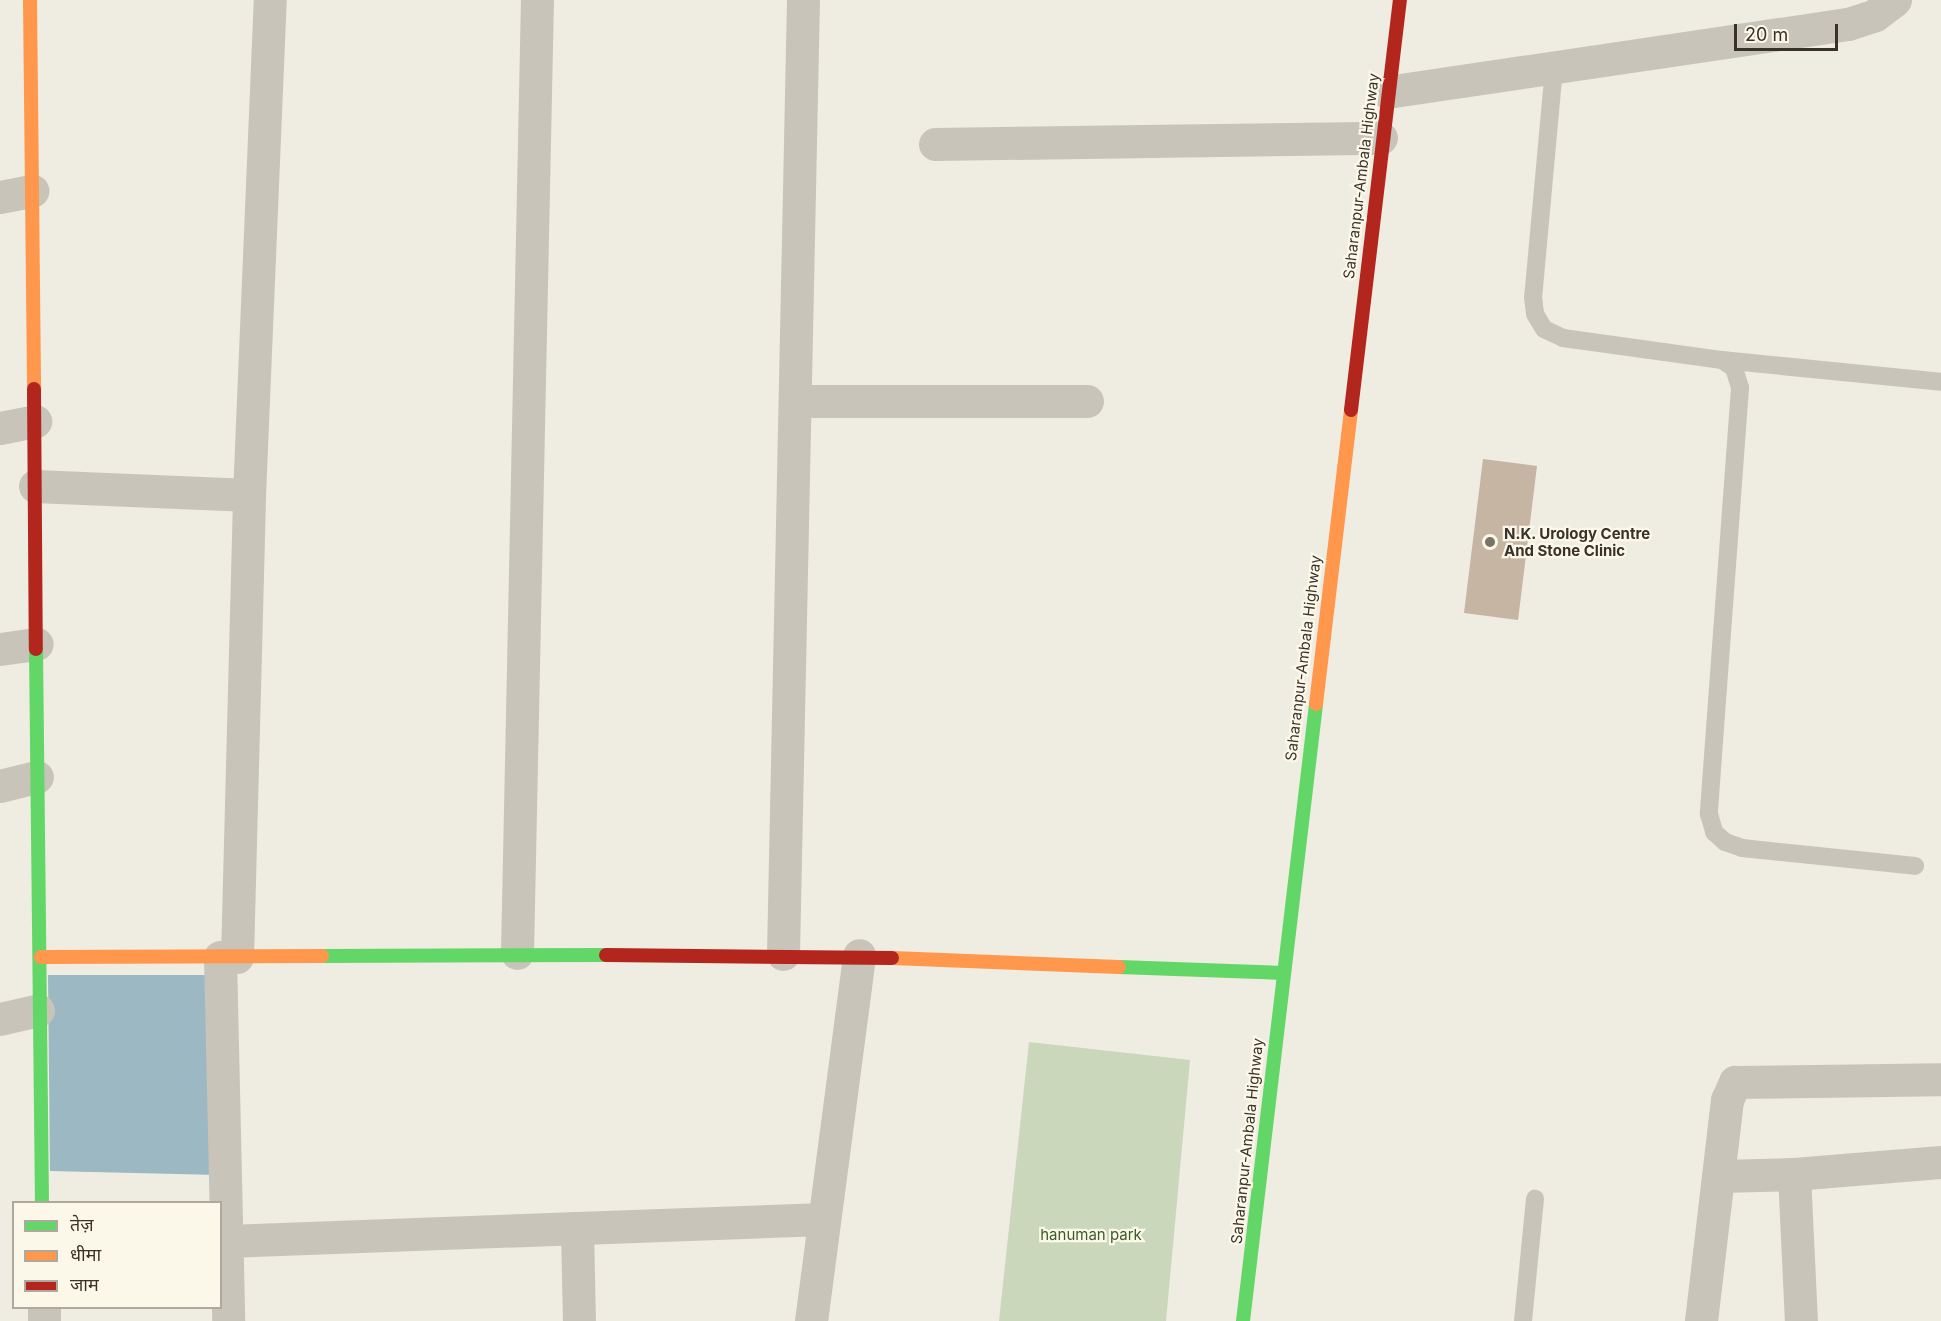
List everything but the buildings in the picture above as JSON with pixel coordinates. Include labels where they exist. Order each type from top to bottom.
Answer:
[{"type":"street","points":[[30,0],[42,1201]]},
{"type":"street","points":[[228,1321],[226,1241],[229,957],[270,0]]},
{"type":"street","points":[[517,953],[537,0]]},
{"type":"street","points":[[783,954],[803,0]]},
{"type":"street","name":"Saharanpur-Ambala Highway","points":[[1243,1321],[1381,138],[1400,0]]},
{"type":"street","points":[[1387,92],[1848,24],[1875,15],[1895,0]]},
{"type":"street","points":[[935,144],[1381,138]]},
{"type":"street","points":[[0,197],[32,191]]},
{"type":"street","points":[[795,401],[1087,401]]},
{"type":"street","points":[[0,428],[34,421]]},
{"type":"street","points":[[35,486],[249,495]]},
{"type":"street","points":[[0,650],[37,644]]},
{"type":"street","points":[[0,786],[37,777]]},
{"type":"street","points":[[41,957],[517,953],[783,954],[859,955],[1282,973]]},
{"type":"street","points":[[811,1321],[859,955]]},
{"type":"street","points":[[0,1019],[39,1010]]},
{"type":"street","points":[[1701,1321],[1726,1100],[1735,1082],[1941,1079]]},
{"type":"street","points":[[1719,1176],[1794,1174],[1941,1161]]},
{"type":"street","points":[[1794,1174],[1801,1321]]},
{"type":"street","points":[[226,1241],[824,1219]]},
{"type":"street","points":[[577,1228],[579,1321]]},
{"type":"lane","points":[[1554,68],[1533,297],[1535,314],[1544,328],[1563,338],[1722,360],[1941,382]]},
{"type":"lane","points":[[1722,360],[1734,368],[1740,388],[1709,814],[1714,832],[1725,842],[1742,848],[1915,866]]},
{"type":"lane","points":[[1524,1321],[1535,1199]]},
{"type":"green space","name":"hanuman park","points":[[1029,1042],[1190,1060],[1166,1321],[999,1321]]},
{"type":"water","points":[[48,975],[213,975],[219,1175],[50,1171]]},
{"type":"traffic: fast","points":[[36,649],[42,1201]]},
{"type":"traffic: fast","points":[[1243,1321],[1316,704]]},
{"type":"traffic: fast","points":[[322,956],[606,955]]},
{"type":"traffic: fast","points":[[1119,967],[1283,973]]},
{"type":"traffic: slow","points":[[30,0],[34,389]]},
{"type":"traffic: slow","points":[[1316,704],[1351,410]]},
{"type":"traffic: slow","points":[[41,957],[322,956]]},
{"type":"traffic: slow","points":[[892,958],[1119,967]]},
{"type":"traffic: jam","points":[[1351,410],[1400,0]]},
{"type":"traffic: jam","points":[[34,389],[36,649]]},
{"type":"traffic: jam","points":[[606,955],[892,958]]},
{"type":"place","name":"N.K. Urology Centre And Stone Clinic","points":[[1490,542]]}]
